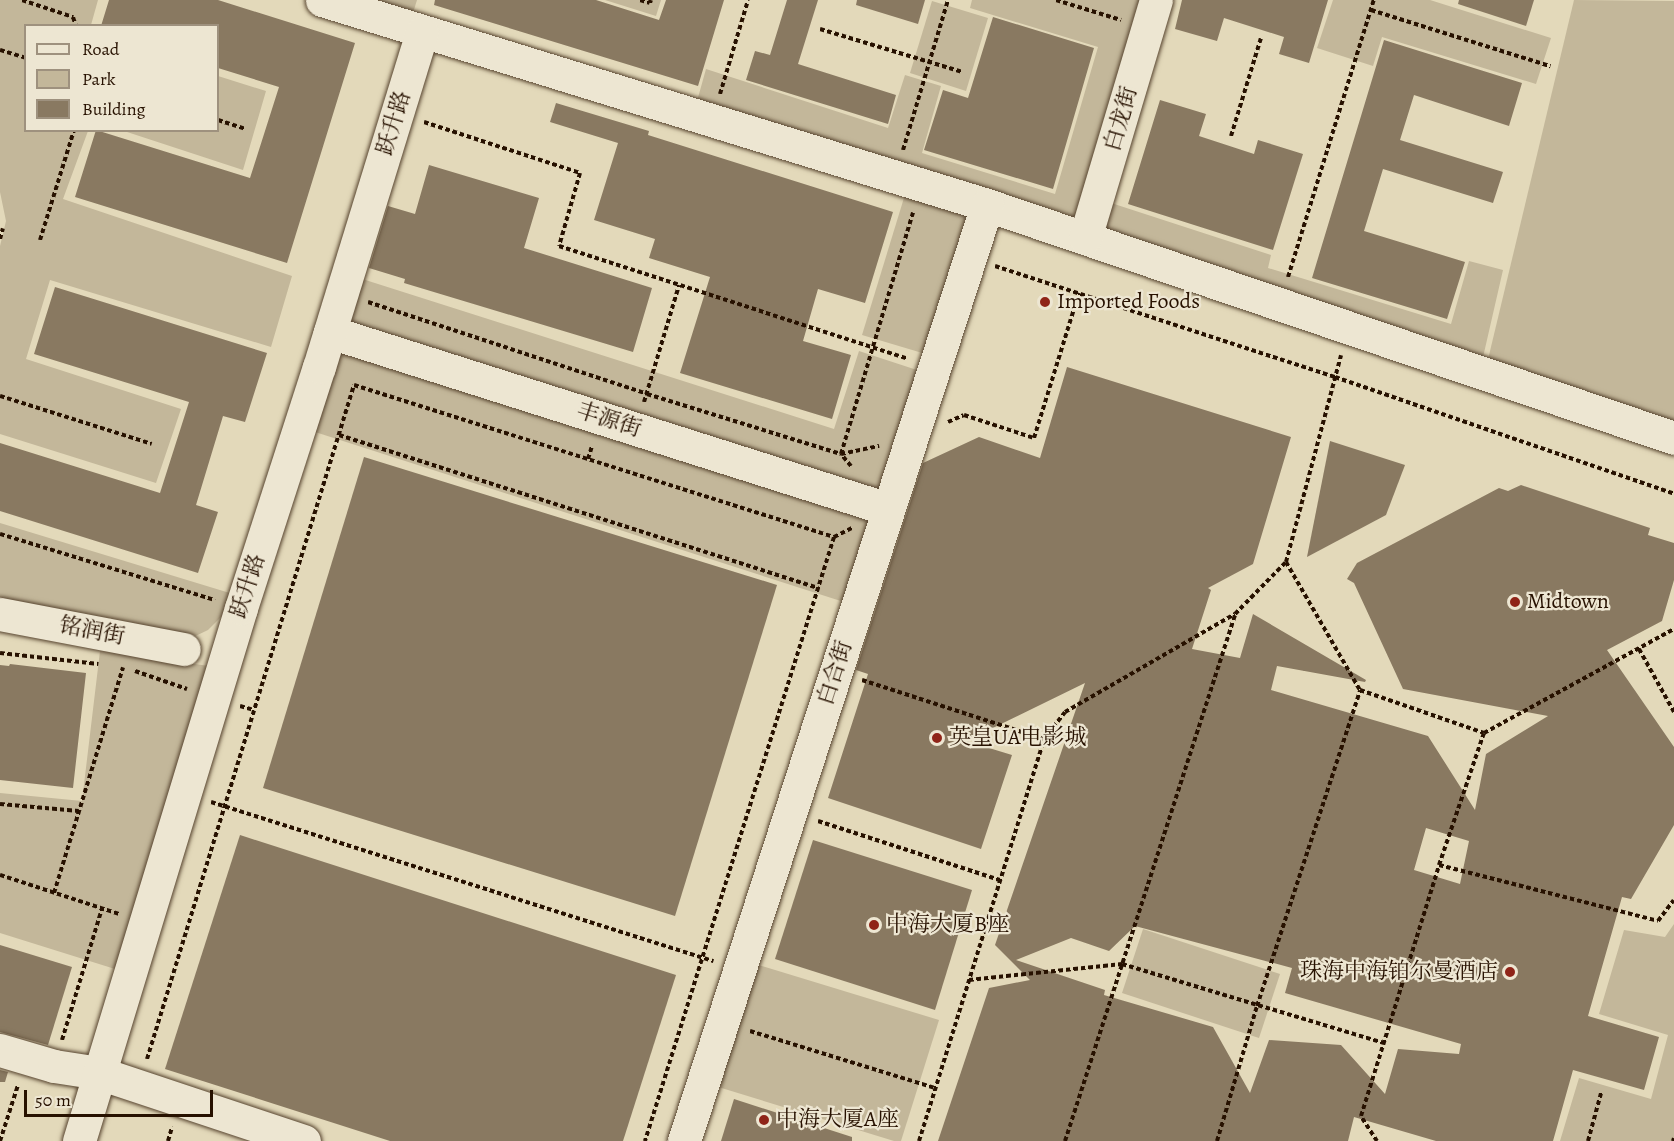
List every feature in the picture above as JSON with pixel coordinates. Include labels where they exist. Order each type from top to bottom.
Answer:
[{"type":"street","points":[[322,0],[987,205],[1674,438]]},
{"type":"street","name":"白龙街","points":[[1085,238],[1152,14]]},
{"type":"street","name":"跃升路","points":[[79,1141],[241,608],[330,332],[422,32]]},
{"type":"street","name":"白合街","points":[[684,1141],[987,205]]},
{"type":"street","name":"丰源街","points":[[330,332],[888,509]]},
{"type":"street","name":"铭润街","points":[[0,614],[127,653],[202,646],[219,638],[241,608]]},
{"type":"street","name":"铭润街","points":[[184,649],[207,661],[215,682],[213,699]]},
{"type":"street","points":[[27,1058],[99,1073],[304,1141]]},
{"type":"path","points":[[22,0],[73,17],[75,24]]},
{"type":"path","points":[[640,0],[650,3],[651,0]]},
{"type":"path","points":[[718,101],[748,0]]},
{"type":"path","points":[[841,454],[873,347],[908,181],[929,62],[948,0]]},
{"type":"path","points":[[1056,0],[1152,14]]},
{"type":"path","points":[[1280,304],[1374,0]]},
{"type":"path","points":[[1371,10],[1550,66]]},
{"type":"path","points":[[820,29],[962,72]]},
{"type":"path","points":[[1231,136],[1261,38]]},
{"type":"path","points":[[0,50],[24,57]]},
{"type":"path","points":[[397,113],[580,173],[559,246],[934,367]]},
{"type":"path","points":[[219,120],[245,129]]},
{"type":"path","points":[[40,240],[73,132]]},
{"type":"path","points":[[0,239],[3,228]]},
{"type":"path","points":[[970,258],[1335,377],[1674,494]]},
{"type":"path","points":[[637,429],[679,285]]},
{"type":"path","points":[[342,293],[647,394],[841,454],[910,440],[964,415],[1034,438],[1079,293]]},
{"type":"path","points":[[919,1141],[1044,739],[1065,712],[1235,614],[1286,562],[1348,327]]},
{"type":"path","points":[[138,1086],[354,385],[834,537],[888,509]]},
{"type":"path","points":[[0,396],[152,444]]},
{"type":"path","points":[[339,435],[818,588]]},
{"type":"path","points":[[841,454],[854,469]]},
{"type":"path","points":[[0,534],[241,608]]},
{"type":"path","points":[[645,1141],[834,537]]},
{"type":"path","points":[[1286,562],[1360,690],[1484,733]]},
{"type":"path","points":[[1065,1141],[1235,614]]},
{"type":"path","points":[[1377,1141],[1361,1116],[1439,865],[1484,733],[1674,629]]},
{"type":"path","points":[[1639,649],[1674,712]]},
{"type":"path","points":[[0,653],[100,665]]},
{"type":"path","points":[[127,653],[213,699],[254,710]]},
{"type":"path","points":[[112,666],[127,653]]},
{"type":"path","points":[[54,893],[127,653]]},
{"type":"path","points":[[836,672],[1044,739]]},
{"type":"path","points":[[1217,1141],[1257,1006],[1360,690]]},
{"type":"path","points":[[184,793],[740,970]]},
{"type":"path","points":[[0,804],[79,811]]},
{"type":"path","points":[[790,812],[1000,880]]},
{"type":"path","points":[[1439,865],[1658,921],[1674,900]]},
{"type":"path","points":[[0,875],[145,922]]},
{"type":"path","points":[[0,1141],[27,1058],[102,908]]},
{"type":"path","points":[[969,980],[1122,964],[1384,1043]]},
{"type":"path","points":[[722,1023],[935,1088]]},
{"type":"path","points":[[1588,1141],[1601,1093]]},
{"type":"green space","points":[[0,0],[98,0],[91,24],[24,24],[24,132],[88,132],[63,199],[292,276],[271,347],[50,280],[26,359],[181,409],[156,483],[0,434],[0,246],[6,221],[0,192]]},
{"type":"green space","points":[[351,0],[417,0],[411,19]]},
{"type":"green space","points":[[605,0],[661,0],[656,16]]},
{"type":"green space","points":[[972,0],[1150,0],[1082,229],[694,112],[706,69],[888,128],[905,75],[941,86],[922,153],[1055,194],[1098,47],[970,8]]},
{"type":"green space","points":[[1333,0],[1430,0],[1551,38],[1536,84],[1382,37],[1373,66],[1317,48]]},
{"type":"green space","points":[[1574,0],[1674,1],[1674,435],[1485,372]]},
{"type":"green space","points":[[932,1],[988,18],[966,91],[910,73]]},
{"type":"green space","points":[[219,76],[266,91],[243,170],[127,132],[219,132]]},
{"type":"green space","points":[[907,188],[973,209],[929,355],[862,335]]},
{"type":"green space","points":[[1105,201],[1271,255],[1268,268],[1451,324],[1469,261],[1503,270],[1481,366],[1094,235]]},
{"type":"green space","points":[[356,277],[834,429],[859,351],[923,372],[882,498],[342,323]]},
{"type":"green space","points":[[340,343],[875,515],[847,603],[312,431]]},
{"type":"green space","points":[[0,523],[233,594],[232,606],[208,630],[185,641],[0,606]]},
{"type":"green space","points":[[100,651],[209,666],[115,969],[0,933],[0,793],[82,801]]},
{"type":"green space","points":[[1674,924],[1674,1141],[1560,1141],[1579,1078],[1651,1099],[1668,1035],[1599,1014],[1624,930],[1665,937]]},
{"type":"green space","points":[[1143,929],[1280,974],[1259,1038],[1122,993]]},
{"type":"green space","points":[[752,963],[939,1020],[901,1141],[894,1141],[715,1086]]},
{"type":"building","points":[[109,0],[218,0],[355,43],[287,263],[75,197],[95,132],[102,132],[250,178],[279,87],[219,68],[219,24],[102,24]]},
{"type":"building","points":[[435,0],[596,0],[659,20],[666,0],[724,0],[698,86],[434,5]]},
{"type":"building","points":[[787,0],[818,0],[798,64],[896,95],[888,124],[746,80],[755,51],[770,55]]},
{"type":"building","points":[[857,0],[925,0],[918,24],[856,5]]},
{"type":"building","points":[[1182,0],[1328,0],[1309,63],[1279,54],[1284,37],[1224,18],[1217,41],[1175,29]]},
{"type":"building","points":[[1459,0],[1534,0],[1526,26],[1458,4]]},
{"type":"building","points":[[993,17],[1094,48],[1053,189],[924,150],[943,90],[968,98]]},
{"type":"building","points":[[1384,40],[1522,83],[1509,126],[1414,95],[1400,140],[1503,172],[1493,203],[1383,169],[1364,231],[1465,262],[1447,319],[1312,278]]},
{"type":"building","points":[[1160,100],[1206,114],[1199,136],[1254,154],[1258,140],[1303,154],[1273,250],[1128,204]]},
{"type":"building","points":[[556,103],[649,131],[648,135],[893,212],[865,303],[818,289],[803,341],[851,355],[832,419],[680,373],[710,277],[649,258],[655,239],[594,220],[618,143],[550,122]]},
{"type":"building","points":[[429,165],[539,198],[524,248],[652,288],[633,352],[404,283],[405,279],[369,268],[388,206],[415,214]]},
{"type":"building","points":[[55,287],[267,353],[245,422],[223,416],[196,505],[218,512],[198,573],[0,511],[0,443],[160,493],[189,402],[34,354]]},
{"type":"building","points":[[1067,367],[1291,437],[1253,564],[1208,588],[1211,590],[1192,649],[1240,658],[1253,614],[1366,680],[1365,682],[1277,666],[1271,690],[1428,736],[1475,810],[1486,754],[1548,716],[1403,689],[1354,583],[1347,579],[1357,563],[1499,488],[1508,491],[1521,485],[1650,528],[1648,535],[1674,543],[1674,580],[1662,621],[1607,650],[1674,747],[1674,825],[1631,899],[1622,897],[1588,1016],[1659,1037],[1644,1090],[1573,1070],[1553,1141],[1436,1141],[1354,1117],[1348,1141],[938,1141],[989,988],[1030,980],[995,945],[1085,683],[966,741],[1012,755],[981,849],[828,798],[868,674],[856,670],[923,463],[979,437],[1040,458]],"holes":[[[1426,828],[1469,841],[1460,884],[1414,870]],[[1135,926],[1292,968],[1285,993],[1461,1044],[1459,1054],[1398,1049],[1385,1094],[1341,1045],[1269,1040],[1250,1093],[1213,1027],[1104,995],[1105,990],[1016,960],[1071,938],[1109,951]]]},
{"type":"building","points":[[1330,441],[1405,465],[1386,515],[1307,557]]},
{"type":"building","points":[[364,457],[777,585],[675,916],[263,788]]},
{"type":"building","points":[[10,664],[86,673],[73,788],[0,780],[0,665],[9,666]]},
{"type":"building","points":[[240,835],[676,975],[623,1141],[390,1141],[165,1069]]},
{"type":"building","name":"中海大厦B座","points":[[813,840],[972,890],[935,1010],[775,959]]},
{"type":"building","points":[[0,945],[72,967],[48,1045],[0,1032]]},
{"type":"building","points":[[0,1070],[8,1072],[5,1082],[0,1082]]},
{"type":"building","name":"中海大厦A座","points":[[734,1099],[852,1137],[852,1141],[721,1141]]},
{"type":"place","name":"Imported Foods","points":[[1045,302]]},
{"type":"place","name":"Midtown","points":[[1515,602]]},
{"type":"place","name":"英皇UA电影城","points":[[937,738]]},
{"type":"place","name":"中海大厦B座","points":[[874,925]]},
{"type":"place","name":"珠海中海铂尔曼酒店","points":[[1510,972]]},
{"type":"place","name":"中海大厦A座","points":[[764,1120]]}]
